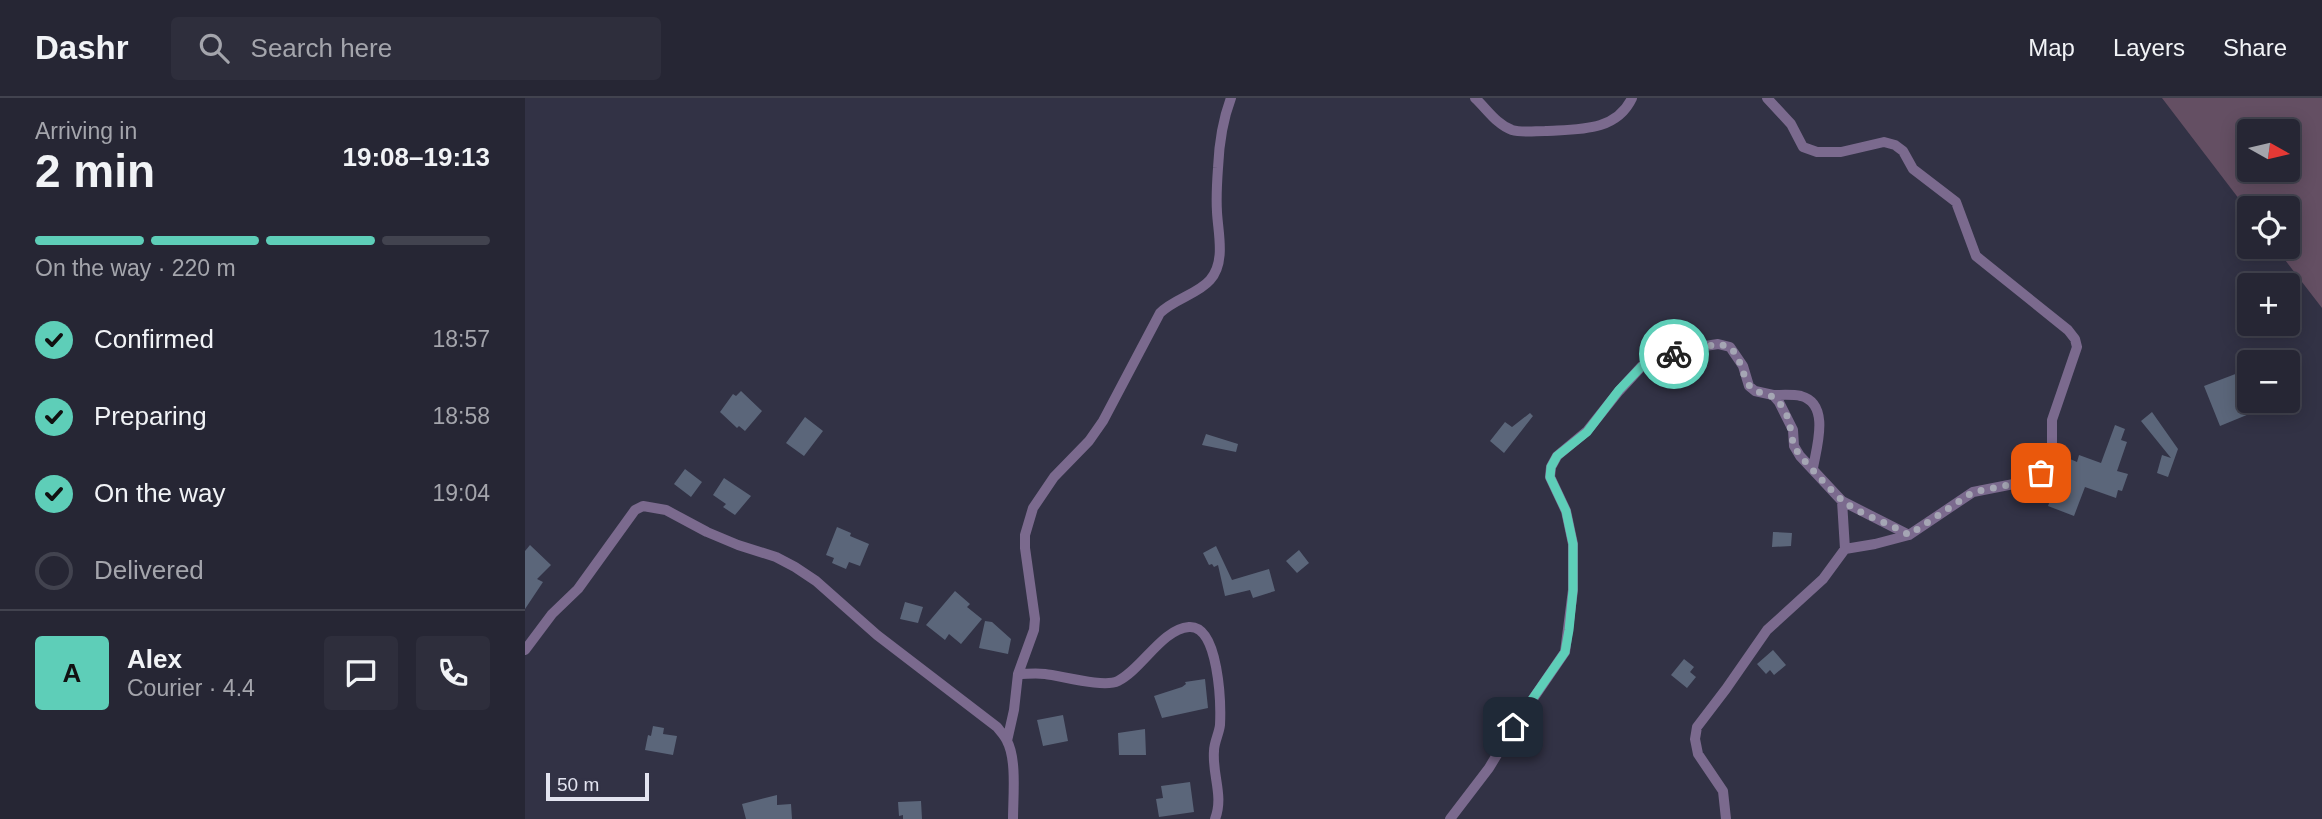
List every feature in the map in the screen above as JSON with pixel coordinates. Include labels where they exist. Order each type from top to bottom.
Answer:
[{"type":"street","points":[[1013,819],[1013,769],[1007,741],[1018,674],[1030,645],[1035,619],[1025,548],[1033,508],[1054,477],[1089,441],[1103,421],[1160,313],[1169,304],[1210,281],[1219,262],[1221,243],[1217,211],[1218,164],[1231,98]]},
{"type":"street","points":[[1475,98],[1496,121],[1518,131],[1598,127],[1617,118],[1632,98]]},
{"type":"street","points":[[1767,98],[1791,124],[1803,147],[1817,152],[1841,152],[1884,142],[1903,150],[1913,169],[1956,201],[1976,256],[2067,330],[2075,339],[2077,347],[2052,420],[2052,452],[2041,473],[2029,481],[1973,492],[1909,535],[1845,549]]},
{"type":"street","points":[[1450,819],[1489,768],[1513,727],[1565,652],[1573,590],[1573,544],[1566,511],[1550,477],[1551,467],[1557,456],[1587,432],[1619,390],[1642,366],[1666,356],[1718,344],[1730,347],[1743,366],[1749,386],[1755,391],[1799,396],[1811,403],[1818,417],[1820,431],[1813,468]]},
{"type":"street","points":[[1773,395],[1785,410],[1793,430],[1794,446],[1842,501],[1909,535]]},
{"type":"street","points":[[1726,819],[1723,791],[1698,754],[1695,739],[1697,727],[1767,630],[1823,579],[1845,549],[1842,501]]},
{"type":"street","points":[[525,650],[552,614],[578,589],[625,527],[632,512],[643,506],[657,507],[728,541],[776,557],[816,581],[877,635],[996,727],[1007,741]]},
{"type":"street","points":[[1018,674],[1041,673],[1084,679],[1099,684],[1117,681],[1170,634],[1188,627],[1197,628],[1208,637],[1217,677],[1220,717],[1214,752],[1219,808],[1215,819]]},
{"type":"shaded area","points":[[2162,98],[2322,98],[2322,308],[2300,279],[2300,273],[2295,273],[2284,259],[2300,259],[2300,196],[2237,196]]},
{"type":"building","points":[[2237,373],[2237,413],[2252,413],[2220,426],[2204,386]]},
{"type":"building","points":[[741,391],[762,411],[745,431],[739,426],[737,428],[720,412],[733,394],[736,396]]},
{"type":"building","points":[[2152,412],[2178,449],[2168,477],[2157,473],[2162,455],[2171,458],[2141,421]]},
{"type":"building","points":[[1530,413],[1533,416],[1504,453],[1490,441],[1505,422],[1512,427]]},
{"type":"building","points":[[805,417],[823,431],[804,456],[786,443]]},
{"type":"building","points":[[2115,425],[2125,429],[2121,440],[2127,442],[2117,471],[2128,474],[2122,491],[2118,490],[2116,498],[2085,487],[2074,516],[2048,506],[2053,492],[2058,493],[2070,459],[2077,462],[2079,455],[2101,463]]},
{"type":"building","points":[[1206,434],[1238,444],[1236,452],[1202,445]]},
{"type":"building","points":[[685,469],[702,482],[691,497],[674,484]]},
{"type":"building","points":[[724,478],[751,496],[735,515],[723,507],[726,504],[713,495]]},
{"type":"building","points":[[837,527],[869,544],[860,566],[849,562],[846,569],[832,563],[834,558],[826,555]]},
{"type":"building","points":[[1773,532],[1792,533],[1791,546],[1772,547]]},
{"type":"building","points":[[530,545],[551,565],[537,579],[543,582],[525,609],[525,551]]},
{"type":"building","points":[[1216,546],[1232,580],[1269,569],[1275,591],[1253,598],[1250,590],[1225,596],[1218,565],[1209,565],[1203,553]]},
{"type":"building","points":[[1299,550],[1309,563],[1297,573],[1286,561]]},
{"type":"building","points":[[955,591],[970,604],[967,607],[982,619],[961,644],[949,634],[945,640],[926,625]]},
{"type":"building","points":[[905,602],[923,607],[918,623],[900,619]]},
{"type":"building","points":[[985,621],[992,622],[1011,639],[1008,654],[979,648]]},
{"type":"building","points":[[1773,650],[1786,665],[1774,675],[1770,670],[1766,674],[1757,664]]},
{"type":"building","points":[[1684,659],[1694,667],[1690,672],[1696,677],[1687,688],[1671,675]]},
{"type":"building","points":[[1205,679],[1208,708],[1162,718],[1154,696],[1182,687],[1185,682]]},
{"type":"building","points":[[1063,715],[1068,741],[1043,746],[1037,720]]},
{"type":"building","points":[[653,726],[664,728],[663,734],[677,736],[673,755],[645,750]]},
{"type":"building","points":[[1145,729],[1146,755],[1119,755],[1118,733]]},
{"type":"building","points":[[1190,782],[1194,812],[1159,817],[1156,799],[1163,798],[1161,786]]},
{"type":"building","points":[[777,795],[777,805],[791,804],[792,819],[746,819],[742,804]]},
{"type":"building","points":[[921,801],[922,819],[903,819],[903,815],[899,816],[898,802]]},
{"type":"way so far","points":[[1674,354],[1718,344],[1730,347],[1743,366],[1749,386],[1755,391],[1773,395],[1779,401],[1793,430],[1794,446],[1800,456],[1842,501],[1909,535],[1973,492],[2029,481],[2041,473]]},
{"type":"route","points":[[1513,727],[1565,652],[1569,630],[1573,590],[1573,544],[1566,511],[1550,477],[1551,467],[1557,456],[1587,432],[1619,390],[1642,366],[1674,354]]}]
